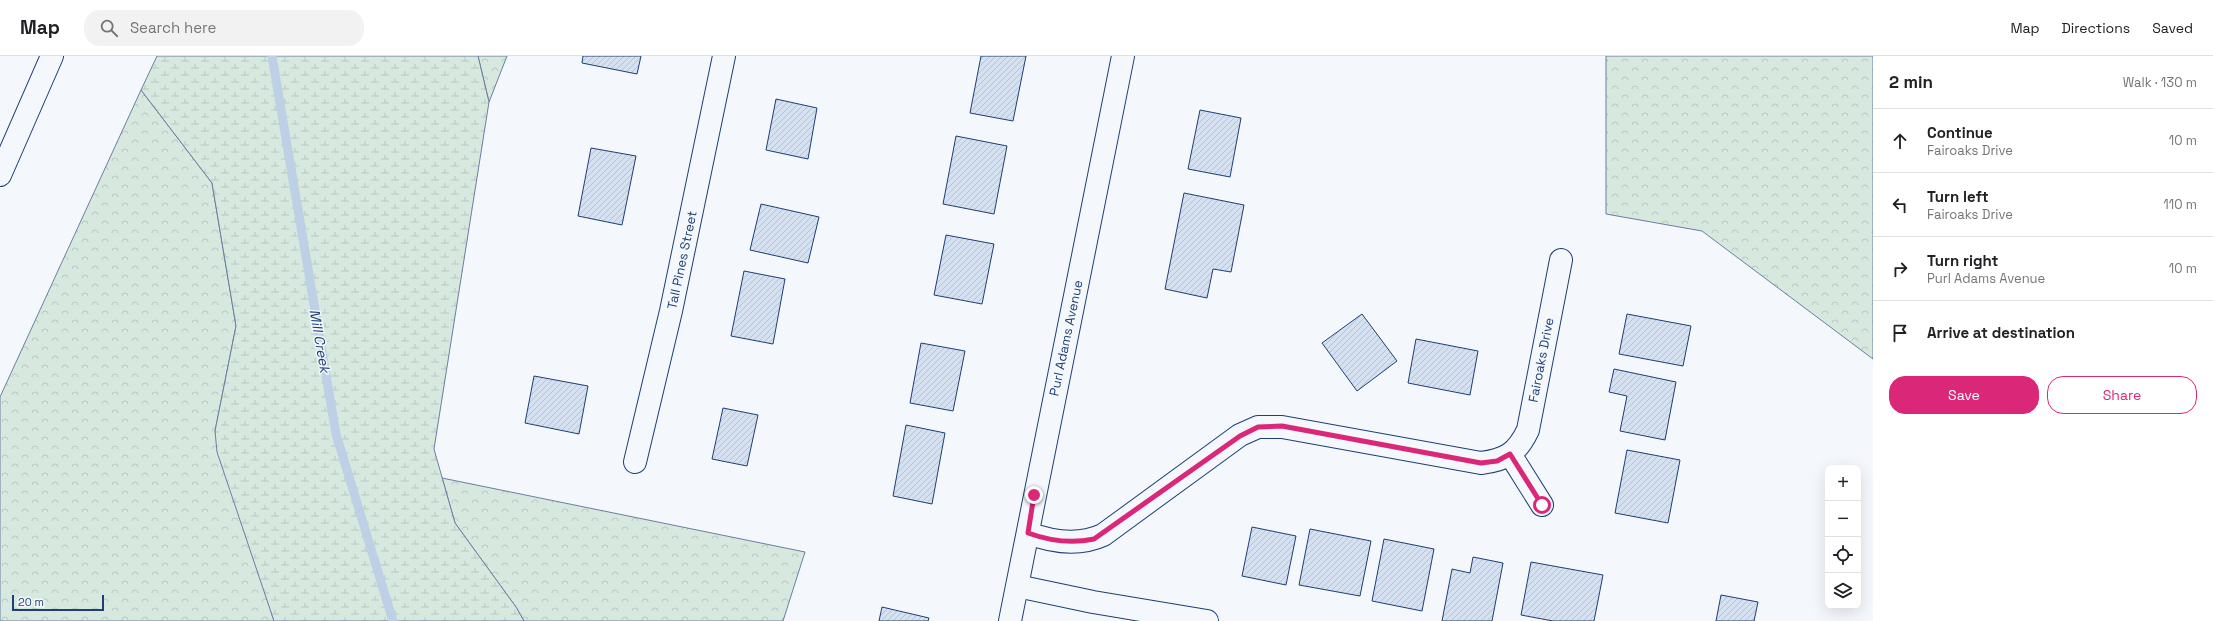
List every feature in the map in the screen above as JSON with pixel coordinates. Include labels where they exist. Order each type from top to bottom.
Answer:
[{"type":"street","points":[[0,174],[52,56]]},
{"type":"street","name":"Tall Pines Street","points":[[635,462],[673,304],[724,56]]},
{"type":"street","name":"Purl Adams Avenue","points":[[1010,621],[1017,586],[1036,536],[1034,495],[1123,56]]},
{"type":"street","name":"Fairoaks Drive","points":[[1036,536],[1080,542],[1103,535],[1240,436],[1258,427],[1282,426],[1481,463],[1497,461],[1510,454],[1522,443],[1528,430],[1561,260]]},
{"type":"street","points":[[1510,454],[1542,505]]},
{"type":"street","points":[[1017,586],[1093,602],[1207,621]]},
{"type":"green space","points":[[157,56],[478,56],[489,102],[434,449],[455,523],[516,607],[524,621],[274,621],[217,452],[215,431],[236,326],[212,183],[141,90]]},
{"type":"green space","points":[[478,56],[507,56],[489,102]]},
{"type":"green space","points":[[1606,56],[1873,56],[1873,359],[1702,231],[1606,214]]},
{"type":"green space","points":[[141,90],[212,183],[236,326],[215,431],[274,621],[0,621],[0,397]]},
{"type":"green space","points":[[442,478],[805,552],[783,621],[524,621],[516,607],[455,523]]},
{"type":"building","points":[[583,56],[641,56],[637,74],[582,63]]},
{"type":"building","points":[[981,56],[1026,56],[1013,121],[970,113]]},
{"type":"building","points":[[776,99],[817,108],[808,159],[766,150]]},
{"type":"building","points":[[1200,110],[1241,118],[1230,177],[1188,169]]},
{"type":"building","points":[[956,136],[1007,146],[994,214],[943,204]]},
{"type":"building","points":[[591,148],[636,156],[622,225],[578,216]]},
{"type":"building","points":[[1184,193],[1244,205],[1231,272],[1213,269],[1207,298],[1165,289]]},
{"type":"building","points":[[761,204],[819,217],[808,263],[750,250]]},
{"type":"building","points":[[946,235],[994,244],[982,304],[934,295]]},
{"type":"building","points":[[744,271],[785,279],[773,344],[731,336]]},
{"type":"building","points":[[1362,314],[1397,361],[1357,391],[1322,343]]},
{"type":"building","points":[[1627,314],[1691,326],[1683,366],[1619,354]]},
{"type":"building","points":[[1416,339],[1478,351],[1470,395],[1408,383]]},
{"type":"building","points":[[921,343],[965,351],[953,411],[910,403]]},
{"type":"building","points":[[1614,369],[1676,382],[1665,440],[1620,431],[1627,396],[1609,392]]},
{"type":"building","points":[[534,376],[588,386],[579,434],[525,423]]},
{"type":"building","points":[[723,408],[758,415],[747,466],[712,459]]},
{"type":"building","points":[[906,425],[945,433],[932,504],[893,496]]},
{"type":"building","points":[[1627,450],[1680,460],[1668,523],[1615,513]]},
{"type":"building","points":[[1252,527],[1296,536],[1286,585],[1242,576]]},
{"type":"building","points":[[1310,529],[1371,541],[1360,596],[1299,585]]},
{"type":"building","points":[[1384,539],[1434,549],[1422,611],[1372,601]]},
{"type":"building","points":[[1473,557],[1503,563],[1492,621],[1442,621],[1452,569],[1470,573]]},
{"type":"building","points":[[1531,562],[1603,575],[1594,621],[1553,621],[1521,615]]},
{"type":"building","points":[[1721,595],[1758,602],[1754,621],[1716,621]]},
{"type":"building","points":[[882,607],[929,618],[928,621],[879,621]]},
{"type":"waterway","name":"Mill Creek","points":[[272,56],[336,434],[393,621]]},
{"type":"route","points":[[1034,495],[1028,533],[1045,539],[1059,541],[1080,542],[1094,539],[1103,535],[1240,436],[1258,427],[1282,426],[1481,463],[1497,461],[1510,454],[1542,505]]}]
